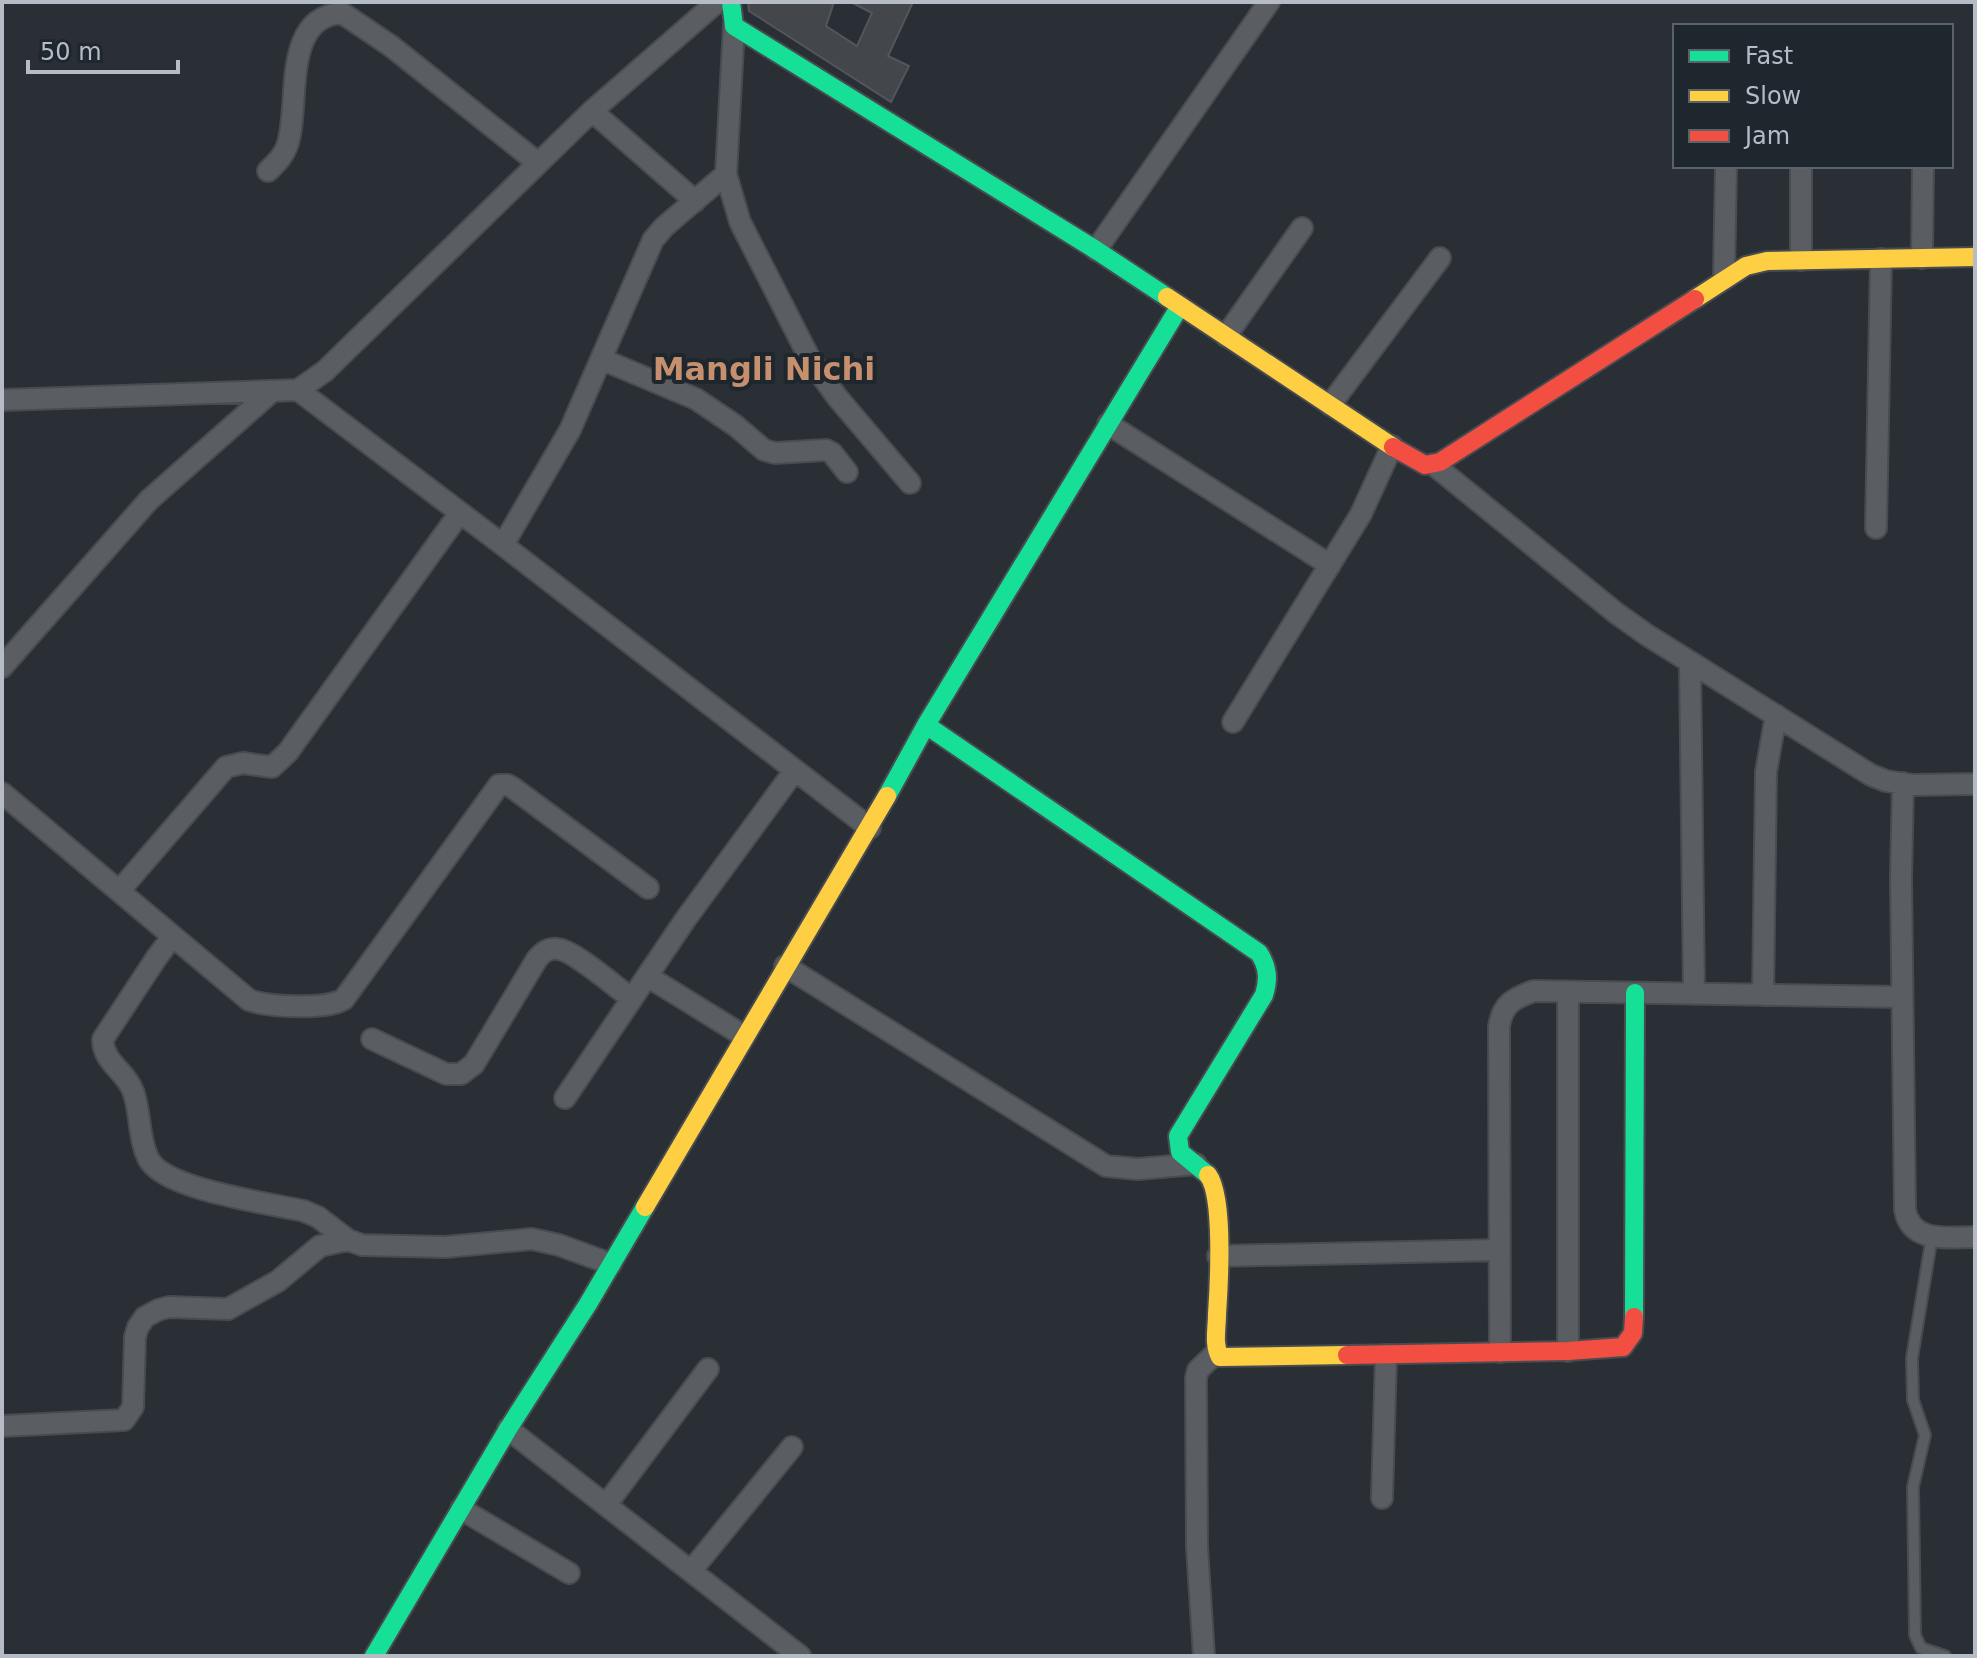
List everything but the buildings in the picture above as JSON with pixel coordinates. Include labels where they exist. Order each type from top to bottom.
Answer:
[{"type":"street","points":[[2,400],[298,390],[325,371],[592,111],[717,2]]},
{"type":"street","points":[[731,2],[734,26],[726,174],[740,222],[811,361],[846,409],[910,483]]},
{"type":"street","points":[[1096,250],[1269,2]]},
{"type":"street","points":[[268,171],[280,160],[289,141],[294,82],[302,42],[323,19],[342,13],[391,46],[538,163]]},
{"type":"street","points":[[734,26],[1096,250],[1413,460],[1434,465],[1616,613],[1871,775],[1903,783],[1975,784]]},
{"type":"street","points":[[592,111],[695,201]]},
{"type":"street","points":[[1724,279],[1726,168]]},
{"type":"street","points":[[1801,168],[1801,260]]},
{"type":"street","points":[[1922,258],[1923,168]]},
{"type":"street","points":[[503,545],[560,450],[653,240],[726,174]]},
{"type":"street","points":[[1226,336],[1302,228]]},
{"type":"street","points":[[1434,465],[1724,279],[1753,264],[1801,260],[1975,257]]},
{"type":"street","points":[[1330,405],[1440,258]]},
{"type":"street","points":[[1876,528],[1881,259]]},
{"type":"street","points":[[374,1656],[870,828],[926,725],[1180,306]]},
{"type":"street","points":[[601,359],[696,399],[764,450],[775,453],[826,450],[847,472]]},
{"type":"street","points":[[298,390],[870,828]]},
{"type":"street","points":[[2,667],[149,500],[270,393]]},
{"type":"street","points":[[1108,424],[1330,565]]},
{"type":"street","points":[[1233,722],[1369,501],[1392,446]]},
{"type":"street","points":[[120,890],[226,767],[243,763],[272,767],[288,752],[459,514]]},
{"type":"street","points":[[1690,662],[1694,994]]},
{"type":"street","points":[[1763,995],[1766,772],[1776,715]]},
{"type":"street","points":[[926,725],[1259,953],[1268,969],[1269,982],[1264,995],[1178,1136],[1178,1151],[1206,1172],[1216,1189],[1220,1291],[1216,1353],[1198,1370],[1196,1387],[1197,1547],[1204,1656]]},
{"type":"street","points":[[565,1098],[685,920],[795,770]]},
{"type":"street","points":[[1903,783],[1902,997],[1906,1217],[1915,1230],[1932,1236],[1975,1237]]},
{"type":"street","points":[[2,793],[249,1000],[275,1005],[337,1004],[350,993],[495,788],[503,784],[513,788],[648,888]]},
{"type":"street","points":[[173,936],[103,1039],[102,1048],[132,1088],[148,1159],[164,1176],[186,1185],[304,1211],[318,1217],[348,1240],[362,1245],[445,1247],[532,1239],[559,1245],[611,1264]]},
{"type":"street","points":[[372,1039],[446,1074],[461,1074],[474,1064],[537,959],[545,951],[553,949],[567,951],[632,999]]},
{"type":"street","points":[[785,966],[1106,1166],[1138,1169],[1196,1164]]},
{"type":"street","points":[[647,976],[744,1036]]},
{"type":"street","points":[[1500,1352],[1501,1015],[1507,1004],[1517,996],[1534,991],[1902,997]]},
{"type":"street","points":[[1568,992],[1568,1351]]},
{"type":"street","points":[[1216,1353],[1227,1358],[1568,1351],[1623,1347],[1633,1333],[1635,993]]},
{"type":"street","points":[[2,1426],[124,1420],[133,1407],[135,1337],[145,1317],[169,1307],[228,1309],[278,1281],[320,1246],[348,1240]]},
{"type":"street","points":[[1218,1256],[1499,1250]]},
{"type":"street","points":[[1382,1498],[1386,1355]]},
{"type":"street","points":[[606,1505],[708,1369]]},
{"type":"street","points":[[508,1429],[800,1656]]},
{"type":"street","points":[[691,1571],[792,1447]]},
{"type":"street","points":[[461,1509],[569,1573]]},
{"type":"lane","points":[[1932,1236],[1912,1358],[1913,1400],[1925,1435],[1913,1479],[1915,1635],[1921,1648],[1945,1656]]},
{"type":"traffic: fast","points":[[731,2],[734,26],[1167,297]]},
{"type":"traffic: fast","points":[[887,796],[926,725],[1180,306]]},
{"type":"traffic: fast","points":[[926,725],[1259,953],[1267,973],[1264,995],[1178,1136],[1180,1152],[1208,1175]]},
{"type":"traffic: fast","points":[[1634,1317],[1635,993]]},
{"type":"traffic: fast","points":[[374,1656],[508,1429],[588,1304],[645,1207]]},
{"type":"traffic: slow","points":[[1695,299],[1746,266],[1767,261],[1975,257]]},
{"type":"traffic: slow","points":[[1167,297],[1393,447]]},
{"type":"traffic: slow","points":[[645,1207],[887,796]]},
{"type":"traffic: slow","points":[[1208,1175],[1213,1186],[1218,1221],[1216,1336],[1220,1357],[1347,1355]]},
{"type":"traffic: jam","points":[[1393,447],[1425,465],[1440,462],[1695,299]]},
{"type":"traffic: jam","points":[[1347,1355],[1568,1351],[1623,1347],[1633,1333],[1634,1317]]},
{"type":"district","name":"Mangli Nichi","points":[[764,369]]}]
